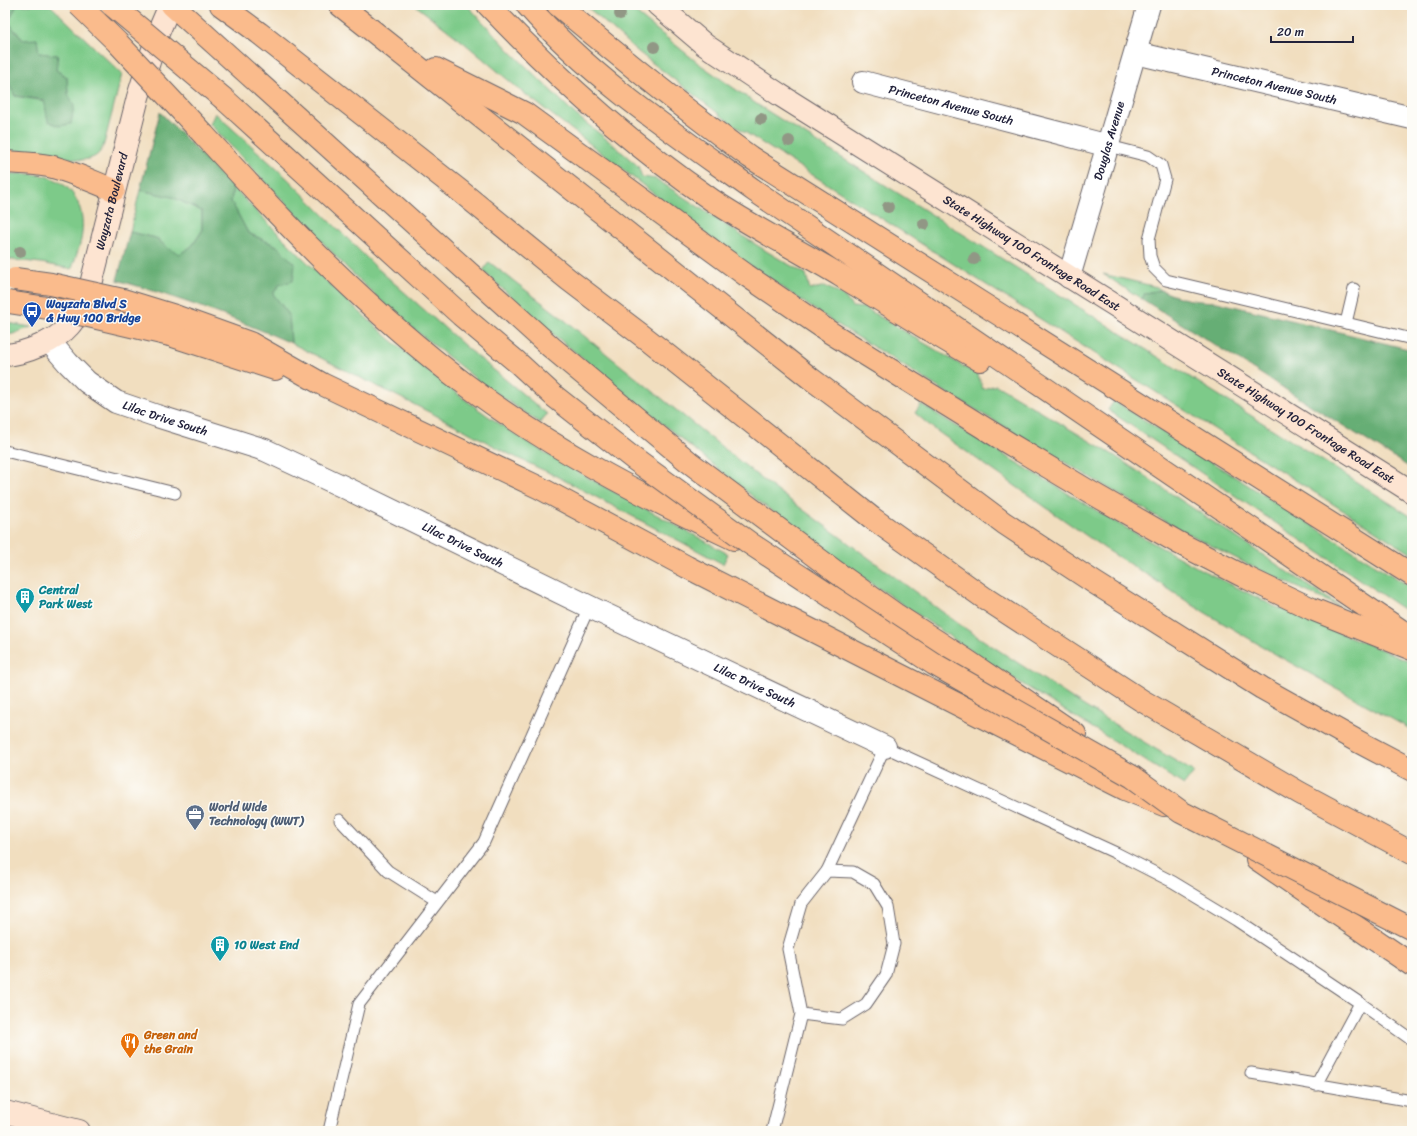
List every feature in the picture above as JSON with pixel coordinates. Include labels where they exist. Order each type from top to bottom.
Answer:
[{"type":"highway","points":[[79,5],[117,42],[246,182],[332,269],[385,319],[437,363],[508,415],[565,451],[659,502],[895,614]]},
{"type":"highway","points":[[112,5],[224,99],[461,315],[517,362],[554,396],[634,459],[751,544],[934,664],[1132,777],[1181,812]]},
{"type":"highway","points":[[171,5],[242,66],[551,347],[689,462],[895,614],[972,664],[1412,965]]},
{"type":"highway","points":[[221,5],[259,33],[460,191],[569,280],[648,340],[872,518],[983,597],[1141,700],[1300,793],[1412,853]]},
{"type":"highway","points":[[340,5],[810,378],[1004,523],[1095,583],[1255,684],[1412,770]]},
{"type":"highway","points":[[488,5],[554,73],[595,109],[649,155],[712,200],[762,231],[842,276],[942,339],[1085,416]]},
{"type":"highway","points":[[527,5],[539,19],[588,66],[660,124],[755,191],[1412,638]]},
{"type":"highway","points":[[558,5],[688,112],[750,157],[1412,575]]},
{"type":"highway","points":[[396,50],[524,113],[746,275],[818,324],[1004,441],[1085,489],[1179,543],[1245,577],[1312,609],[1412,650]]},
{"type":"highway","points":[[5,162],[49,166],[77,175],[114,190]]},
{"type":"highway","points":[[10,278],[51,284],[123,300],[172,325]]},
{"type":"highway","points":[[7,302],[172,325],[250,343],[322,384],[540,488],[687,567],[1125,789],[1181,812],[1412,929]]},
{"type":"street","name":"Wayzata Boulevard","points":[[5,355],[33,349],[49,341],[68,327],[87,300],[138,97],[158,33],[171,5]]},
{"type":"street","name":"State Highway 100 Frontage Road East","points":[[658,5],[706,45],[780,95],[1412,492]]},
{"type":"street","name":"Douglas Avenue","points":[[1069,277],[1149,5]]},
{"type":"street","name":"Princeton Avenue South","points":[[1136,53],[1412,118]]},
{"type":"street","name":"Princeton Avenue South","points":[[863,82],[1108,146]]},
{"type":"street","name":"Lilac Drive South","points":[[49,341],[87,382],[116,402],[265,450],[884,748]]},
{"type":"street","points":[[5,1112],[79,1131]]},
{"type":"lane","points":[[1108,146],[1148,156],[1161,165],[1165,179],[1149,239],[1150,256],[1154,268],[1166,280],[1412,338]]},
{"type":"lane","points":[[1346,322],[1354,289]]},
{"type":"lane","points":[[5,451],[175,493]]},
{"type":"lane","points":[[329,1131],[359,1004],[484,842],[589,607]]},
{"type":"lane","points":[[772,1131],[801,1014],[788,949],[801,904],[827,871],[884,748],[1116,853],[1174,882],[1236,920],[1360,1003],[1412,1040]]},
{"type":"lane","points":[[340,820],[388,870],[437,902]]},
{"type":"lane","points":[[801,1014],[842,1019],[866,1004],[886,975],[894,944],[888,907],[874,884],[852,872],[827,871]]},
{"type":"lane","points":[[1316,1084],[1360,1003]]},
{"type":"lane","points":[[1251,1073],[1412,1101]]},
{"type":"green space","points":[[5,5],[17,5],[8,22],[23,40],[37,39],[39,53],[58,55],[56,70],[67,77],[68,94],[74,106],[71,124],[59,126],[48,121],[44,100],[15,96],[5,75]]},
{"type":"green space","points":[[17,5],[50,5],[122,74],[104,144],[96,156],[81,160],[26,151],[5,151],[5,75],[15,96],[74,106],[68,94],[67,77],[56,70],[23,40],[8,22]]},
{"type":"green space","points":[[415,5],[467,5],[510,51],[576,115],[638,166],[642,177],[656,179],[749,240],[806,274],[810,290],[825,286],[845,297],[852,307],[865,308],[978,375],[983,389],[996,385],[1115,456],[1342,608],[1247,564],[1166,522],[947,393],[821,314],[709,237],[520,90],[463,42]]},
{"type":"green space","points":[[585,5],[626,5],[698,63],[758,105],[1412,517],[1412,554],[732,124],[637,51]]},
{"type":"green space","points":[[160,112],[233,187],[231,201],[248,233],[277,246],[295,264],[293,281],[279,285],[273,294],[289,315],[291,343],[205,308],[117,280],[130,232],[156,238],[169,249],[180,254],[192,246],[202,231],[202,211],[172,197],[140,190]]},
{"type":"green space","points":[[215,113],[288,179],[376,267],[465,346],[547,414],[540,423],[480,382],[406,323],[378,298],[347,268],[210,124]]},
{"type":"green space","points":[[5,174],[40,175],[55,179],[70,190],[75,197],[81,214],[82,233],[72,269],[41,263],[5,259]]},
{"type":"green space","points":[[233,187],[355,308],[453,391],[517,435],[576,471],[728,554],[723,564],[558,477],[509,454],[455,425],[291,343],[289,315],[273,294],[279,285],[277,246],[248,233],[231,201]]},
{"type":"green space","points":[[140,190],[172,197],[202,211],[202,231],[192,246],[180,254],[169,249],[156,238],[130,232]]},
{"type":"green space","points":[[489,262],[557,314],[768,484],[963,627],[1084,706],[1194,772],[1184,785],[992,665],[862,577],[757,500],[547,329],[483,271]]},
{"type":"green space","points":[[1103,274],[1157,287],[1161,290],[1145,293],[1142,299]]},
{"type":"green space","points":[[1161,290],[1182,298],[1217,302],[1412,350],[1412,469],[1142,299],[1145,293]]},
{"type":"green space","points":[[5,320],[9,320],[8,323],[31,327],[13,334],[5,335]]},
{"type":"green space","points":[[1114,401],[1412,588],[1412,615],[1108,410]]},
{"type":"green space","points":[[921,404],[1119,524],[1200,569],[1274,606],[1412,662],[1412,730],[1282,658],[1194,606],[1104,548],[934,429],[915,413]]},
{"type":"place","name":"Wayzata Blvd S & Hwy 100 Bridge","points":[[32,328]]},
{"type":"place","name":"Central Park West","points":[[25,614]]},
{"type":"place","name":"World Wide Technology (WWT)","points":[[195,831]]},
{"type":"place","name":"10 West End","points":[[220,962]]},
{"type":"place","name":"Green and the Grain","points":[[130,1059]]}]
